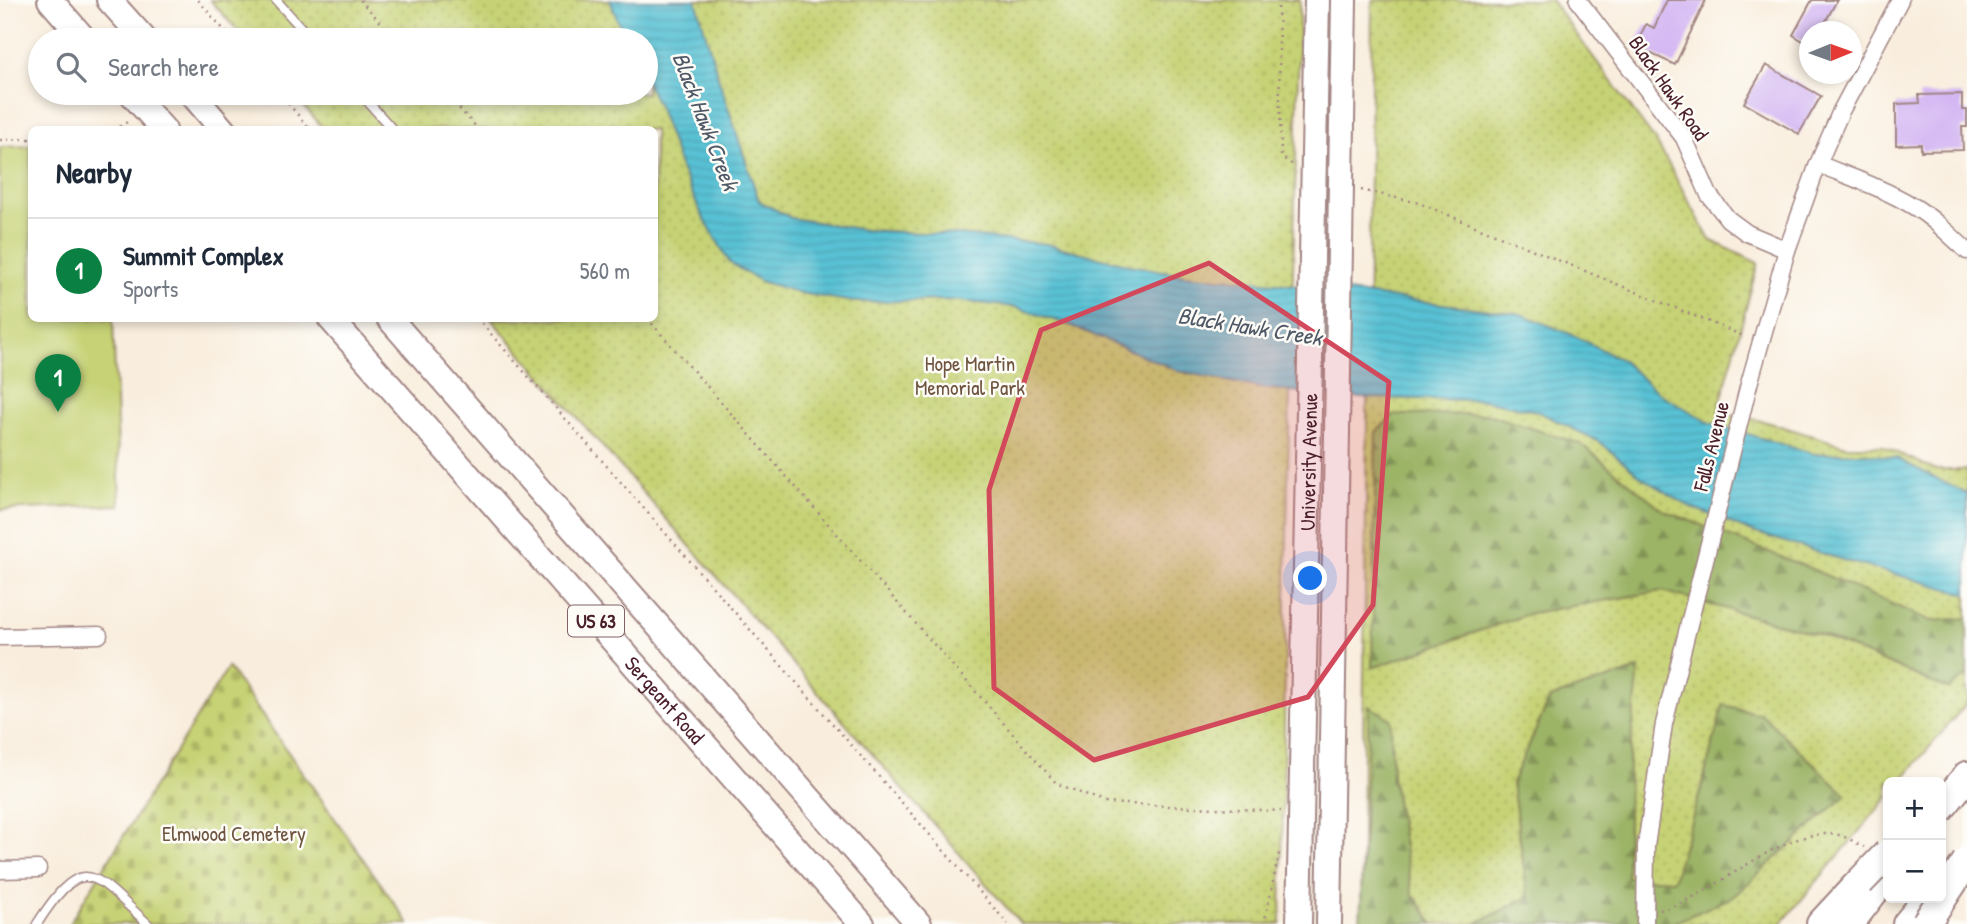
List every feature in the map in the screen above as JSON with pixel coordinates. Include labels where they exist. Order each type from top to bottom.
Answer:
[{"type":"highway","points":[[1946,794],[1967,774]]},
{"type":"highway","points":[[1946,801],[1967,774]]},
{"type":"highway","points":[[1946,877],[1967,851]]},
{"type":"highway","points":[[1849,924],[1874,881],[1879,852]]},
{"type":"highway","points":[[1920,917],[1967,861]]},
{"type":"highway","points":[[1821,924],[1874,881]]},
{"type":"main road","points":[[50,0],[74,28]]},
{"type":"main road","points":[[109,0],[134,28]]},
{"type":"main road","name":"University Avenue","points":[[1299,924],[1317,0]]},
{"type":"main road","name":"University Avenue","points":[[1329,924],[1344,0]]},
{"type":"main road","points":[[142,105],[160,126]]},
{"type":"main road","points":[[201,105],[220,126]]},
{"type":"main road","name":"Sergeant Road","points":[[334,322],[862,924]]},
{"type":"main road","name":"Sergeant Road","points":[[392,322],[919,924]]},
{"type":"street","name":"Black Hawk Road","points":[[1578,0],[1684,138],[1709,195],[1728,219],[1747,233],[1787,250]]},
{"type":"street","name":"Falls Avenue","points":[[1645,919],[1646,846],[1664,724],[1749,384],[1787,250],[1818,164],[1847,100],[1900,0]]},
{"type":"street","points":[[1818,164],[1886,191],[1913,206],[1931,218],[1967,251]]},
{"type":"street","points":[[0,637],[99,635]]},
{"type":"street","points":[[0,870],[38,869]]},
{"type":"lane","points":[[276,0],[301,28]]},
{"type":"lane","points":[[371,105],[389,126]]},
{"type":"lane","points":[[37,924],[56,894],[68,882],[90,876],[101,881],[149,924]]},
{"type":"path","points":[[198,0],[223,28]]},
{"type":"path","points":[[360,0],[386,28]]},
{"type":"path","points":[[1278,0],[1281,157],[1314,178]]},
{"type":"path","points":[[289,105],[308,126]]},
{"type":"path","points":[[456,105],[475,126]]},
{"type":"path","points":[[0,140],[28,139]]},
{"type":"path","points":[[1340,185],[1419,203],[1761,343]]},
{"type":"path","points":[[481,322],[1008,924]]},
{"type":"path","points":[[651,322],[1056,783],[1105,803],[1289,812]]},
{"type":"path","points":[[1645,919],[1699,895],[1763,855],[1803,838],[1824,834],[1841,835],[1879,852]]},
{"type":"path","points":[[1264,924],[1280,847]]},
{"type":"highlighted area","points":[[1209,263],[1389,382],[1373,605],[1308,697],[1094,760],[994,688],[989,490],[1041,330]]},
{"type":"green space","name":"Hope Martin Memorial Park","points":[[210,0],[1300,0],[1288,469],[1281,924],[1021,924],[494,322],[658,322],[658,126],[321,126],[303,105],[658,105],[658,28],[235,28]]},
{"type":"green space","points":[[1372,0],[1551,0],[1657,143],[1710,240],[1758,263],[1718,412],[1767,422],[1846,446],[1882,446],[1936,470],[1967,470],[1967,703],[1904,777],[1883,777],[1883,803],[1781,924],[1361,924]]},
{"type":"green space","points":[[28,146],[28,322],[113,322],[120,505],[0,510],[0,147]]},
{"type":"green space","points":[[1487,414],[1581,444],[1663,510],[1809,568],[1931,621],[1967,618],[1967,675],[1948,689],[1820,635],[1662,591],[1531,613],[1372,668],[1376,432],[1394,415]]},
{"type":"green space","name":"Elmwood Cemetery","points":[[228,667],[409,924],[69,924]]},
{"type":"green space","points":[[1639,669],[1629,761],[1627,877],[1673,880],[1723,705],[1761,714],[1846,795],[1733,897],[1671,924],[1475,924],[1528,897],[1512,783],[1550,698]]},
{"type":"green space","points":[[1369,706],[1391,719],[1392,777],[1412,893],[1434,924],[1360,924]]},
{"type":"water","name":"Black Hawk Creek","points":[[610,0],[696,0],[759,201],[791,218],[865,230],[959,235],[1046,244],[1184,275],[1276,283],[1521,314],[1575,336],[1620,359],[1659,393],[1708,422],[1814,454],[1861,453],[1896,458],[1967,494],[1967,594],[1750,531],[1689,506],[1644,479],[1600,442],[1537,411],[1483,400],[1359,398],[1260,388],[1179,371],[1070,325],[1015,307],[951,300],[854,302],[800,293],[760,281],[730,263],[702,215],[681,169],[658,105],[658,28],[620,28]]},
{"type":"building","points":[[1667,0],[1706,0],[1675,65],[1635,46],[1646,24],[1654,28]]},
{"type":"building","points":[[1812,0],[1837,0],[1826,21],[1801,21]]},
{"type":"building","points":[[1799,24],[1799,39],[1793,35]]},
{"type":"building","points":[[1766,65],[1821,96],[1799,134],[1744,103]]},
{"type":"building","points":[[1962,94],[1962,110],[1967,110],[1967,127],[1962,127],[1963,150],[1921,151],[1921,144],[1896,145],[1896,104],[1920,103],[1919,95]]},
{"type":"place","name":"Summit Complex","points":[[58,412]]}]
